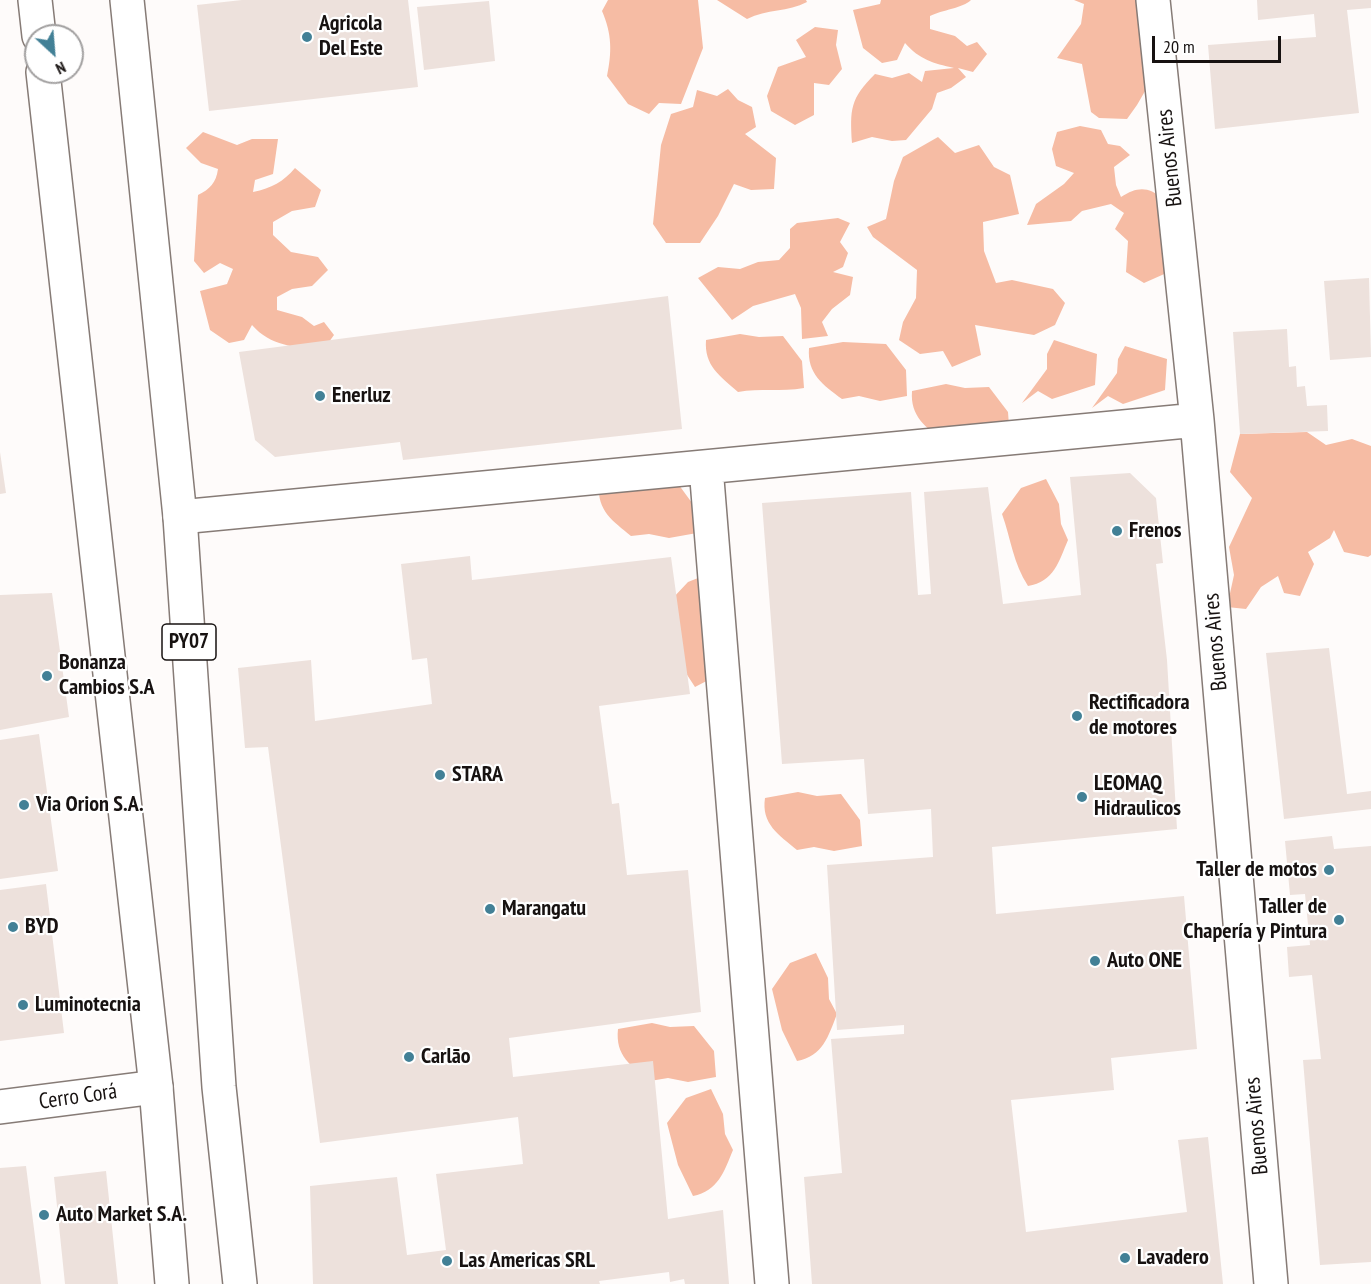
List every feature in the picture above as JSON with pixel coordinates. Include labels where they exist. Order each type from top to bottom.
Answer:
[{"type":"main road","points":[[35,0],[38,24]]},
{"type":"main road","name":"PY07","points":[[127,0],[180,517],[219,1087],[240,1284]]},
{"type":"main road","name":"Buenos Aires","points":[[1153,0],[1197,420],[1271,1284]]},
{"type":"main road","points":[[44,84],[156,1087],[172,1284]]},
{"type":"main road","points":[[180,517],[1197,420]]},
{"type":"main road","points":[[706,467],[772,1284]]},
{"type":"main road","name":"Cerro Corá","points":[[0,1107],[156,1087]]},
{"type":"shaded area","points":[[608,0],[698,0],[703,48],[681,104],[659,103],[649,114],[628,104],[607,76],[610,43],[608,27],[602,11]]},
{"type":"shaded area","points":[[717,0],[806,0],[807,2],[747,19]]},
{"type":"shaded area","points":[[881,0],[971,0],[930,16],[930,29],[955,36],[967,46],[977,42],[987,54],[973,72],[958,68],[966,77],[951,88],[937,93],[932,109],[906,140],[892,141],[872,137],[852,143],[853,105],[875,74],[892,78],[909,73],[922,82],[925,71],[954,68],[927,60],[905,43],[897,60],[882,63],[863,48],[853,10],[880,4]]},
{"type":"shaded area","points":[[1074,0],[1147,0],[1152,79],[1127,119],[1099,118],[1091,112],[1082,64],[1057,58],[1081,24],[1084,4]]},
{"type":"shaded area","points":[[815,27],[838,30],[836,45],[842,69],[829,85],[814,83],[814,115],[795,125],[771,111],[767,96],[778,67],[806,57],[796,40]]},
{"type":"shaded area","points":[[728,89],[738,100],[752,107],[756,127],[745,134],[776,158],[774,189],[751,190],[734,184],[718,216],[700,243],[666,243],[653,224],[661,145],[671,114],[693,107],[697,90],[717,96]]},
{"type":"shaded area","points":[[1080,126],[1101,130],[1108,144],[1120,146],[1130,155],[1114,167],[1116,185],[1121,197],[1142,189],[1163,199],[1171,271],[1144,283],[1126,272],[1128,241],[1115,229],[1124,213],[1111,204],[1082,211],[1071,221],[1027,225],[1036,204],[1064,184],[1074,173],[1056,166],[1052,149],[1057,132]]},
{"type":"shaded area","points":[[203,132],[237,145],[252,139],[278,139],[273,174],[255,180],[253,192],[277,184],[295,168],[321,190],[315,207],[292,211],[273,222],[273,235],[291,252],[318,257],[328,270],[312,286],[292,289],[277,297],[277,310],[302,317],[314,326],[324,322],[334,335],[321,353],[267,338],[252,325],[244,340],[229,343],[210,330],[200,291],[227,284],[233,269],[220,263],[204,273],[194,261],[198,195],[212,185],[218,169],[201,163],[186,148]]},
{"type":"shaded area","points":[[938,137],[955,153],[979,145],[994,167],[1010,175],[1019,214],[983,222],[984,251],[996,283],[1012,280],[1053,289],[1065,303],[1055,325],[1034,335],[975,325],[981,355],[952,367],[943,351],[920,354],[899,340],[903,322],[916,298],[917,270],[873,237],[867,227],[886,219],[894,181],[903,157]]},
{"type":"shaded area","points":[[838,218],[850,223],[840,242],[848,253],[843,267],[833,272],[853,277],[850,295],[832,309],[822,322],[828,336],[802,339],[801,308],[795,294],[753,306],[732,320],[698,278],[718,267],[740,269],[758,262],[779,260],[790,248],[790,229],[797,223]]},
{"type":"shaded area","points":[[740,334],[759,337],[783,336],[802,361],[804,388],[738,392],[710,364],[706,340]]},
{"type":"shaded area","points":[[1054,340],[1097,354],[1095,385],[1052,399],[1038,391],[1022,403],[1047,369],[1047,354]]},
{"type":"shaded area","points":[[843,342],[886,344],[906,370],[907,396],[880,401],[859,396],[842,399],[829,389],[814,372],[809,357],[809,348]]},
{"type":"shaded area","points":[[1125,346],[1167,359],[1165,390],[1123,404],[1108,396],[1092,408],[1117,373],[1118,359]]},
{"type":"shaded area","points":[[946,384],[965,388],[989,387],[1008,412],[1010,439],[945,442],[932,431],[917,415],[912,400],[912,391]]},
{"type":"shaded area","points":[[1307,432],[1326,445],[1352,439],[1371,446],[1371,555],[1368,557],[1344,552],[1334,530],[1330,538],[1308,552],[1314,564],[1300,596],[1284,593],[1278,576],[1261,587],[1246,609],[1227,607],[1234,575],[1229,547],[1252,498],[1230,472],[1240,434]]},
{"type":"shaded area","points":[[1046,479],[1059,504],[1061,524],[1068,540],[1050,575],[1037,584],[1028,586],[1016,560],[1002,514],[1021,488]]},
{"type":"shaded area","points":[[676,481],[695,507],[697,533],[669,538],[649,534],[631,536],[608,515],[599,494],[599,485]]},
{"type":"shaded area","points":[[698,578],[718,675],[695,687],[680,664],[672,599],[688,582]]},
{"type":"shaded area","points":[[798,792],[817,796],[841,794],[860,820],[862,846],[834,851],[814,847],[797,850],[773,828],[764,807],[765,798]]},
{"type":"shaded area","points":[[816,953],[828,978],[829,999],[837,1014],[819,1050],[797,1061],[782,1030],[772,989],[790,963]]},
{"type":"shaded area","points":[[652,1023],[670,1027],[694,1026],[714,1051],[716,1077],[688,1082],[668,1078],[650,1081],[626,1060],[619,1046],[618,1029]]},
{"type":"shaded area","points":[[711,1089],[723,1114],[725,1134],[733,1150],[723,1173],[714,1185],[709,1190],[693,1196],[678,1165],[667,1123],[686,1098]]},
{"type":"building","name":"Agricola Del Este","points":[[242,0],[408,0],[418,87],[209,111],[197,5]]},
{"type":"building","points":[[1257,0],[1371,0],[1371,8],[1347,10],[1359,113],[1215,129],[1208,45],[1316,37],[1314,14],[1258,20]]},
{"type":"building","points":[[489,1],[495,61],[424,70],[417,7]]},
{"type":"building","points":[[1369,278],[1371,357],[1330,360],[1324,281]]},
{"type":"building","points":[[668,296],[682,429],[403,460],[400,442],[275,457],[255,440],[239,352]]},
{"type":"building","points":[[1287,329],[1289,367],[1296,366],[1297,387],[1305,386],[1307,406],[1327,405],[1328,431],[1240,434],[1233,332]]},
{"type":"building","points":[[0,452],[6,493],[0,494]]},
{"type":"building","points":[[1130,473],[1156,498],[1163,563],[1156,564],[1167,660],[1177,829],[992,847],[996,914],[1184,896],[1197,1049],[1111,1058],[1114,1090],[1011,1100],[1026,1232],[1187,1212],[1178,1140],[1208,1137],[1223,1284],[812,1284],[804,1177],[842,1173],[831,1039],[904,1034],[904,1025],[837,1030],[827,865],[933,857],[931,809],[868,814],[864,759],[782,764],[762,503],[911,492],[918,595],[931,594],[924,492],[988,487],[1003,604],[1081,595],[1070,477]]},
{"type":"building","points":[[470,556],[472,580],[671,557],[690,694],[599,706],[612,804],[619,803],[627,875],[688,870],[701,1012],[509,1038],[513,1077],[653,1061],[668,1219],[723,1210],[729,1284],[685,1284],[684,1279],[670,1282],[669,1272],[599,1281],[600,1284],[313,1284],[310,1186],[397,1177],[407,1255],[446,1250],[436,1174],[523,1164],[518,1117],[320,1143],[268,747],[245,748],[238,668],[311,660],[315,721],[432,704],[427,658],[412,660],[401,564]]},
{"type":"building","points":[[52,593],[69,717],[0,730],[0,595]]},
{"type":"building","points":[[1329,648],[1347,794],[1371,791],[1371,809],[1284,819],[1266,653]]},
{"type":"building","name":"Via Orion S.A.","points":[[39,734],[58,871],[0,879],[0,740]]},
{"type":"building","points":[[1332,836],[1334,849],[1371,846],[1371,1262],[1320,1265],[1303,1060],[1321,1059],[1312,975],[1289,977],[1287,947],[1310,945],[1305,894],[1290,895],[1285,841]]},
{"type":"building","points":[[46,884],[64,1033],[0,1041],[0,890]]},
{"type":"building","points":[[26,1166],[41,1284],[0,1284],[0,1168]]},
{"type":"building","points":[[106,1171],[118,1284],[65,1284],[54,1177]]},
{"type":"place","name":"Agricola Del Este","points":[[307,37]]},
{"type":"place","name":"Enerluz","points":[[320,396]]},
{"type":"place","name":"Frenos","points":[[1117,531]]},
{"type":"place","name":"Bonanza Cambios S.A","points":[[47,676]]},
{"type":"place","name":"Rectificadora de motores","points":[[1077,716]]},
{"type":"place","name":"STARA","points":[[440,775]]},
{"type":"place","name":"LEOMAQ Hidraulicos","points":[[1082,797]]},
{"type":"place","name":"Via Orion S.A.","points":[[24,805]]},
{"type":"place","name":"Taller de motos","points":[[1329,870]]},
{"type":"place","name":"Marangatu","points":[[490,909]]},
{"type":"place","name":"Taller de Chapería y Pintura","points":[[1339,920]]},
{"type":"place","name":"BYD","points":[[13,927]]},
{"type":"place","name":"Auto ONE","points":[[1095,961]]},
{"type":"place","name":"Luminotecnia","points":[[23,1005]]},
{"type":"place","name":"Carlāo","points":[[409,1057]]},
{"type":"place","name":"Auto Market S.A.","points":[[44,1215]]},
{"type":"place","name":"Lavadero","points":[[1125,1258]]},
{"type":"place","name":"Las Americas SRL","points":[[447,1261]]}]
